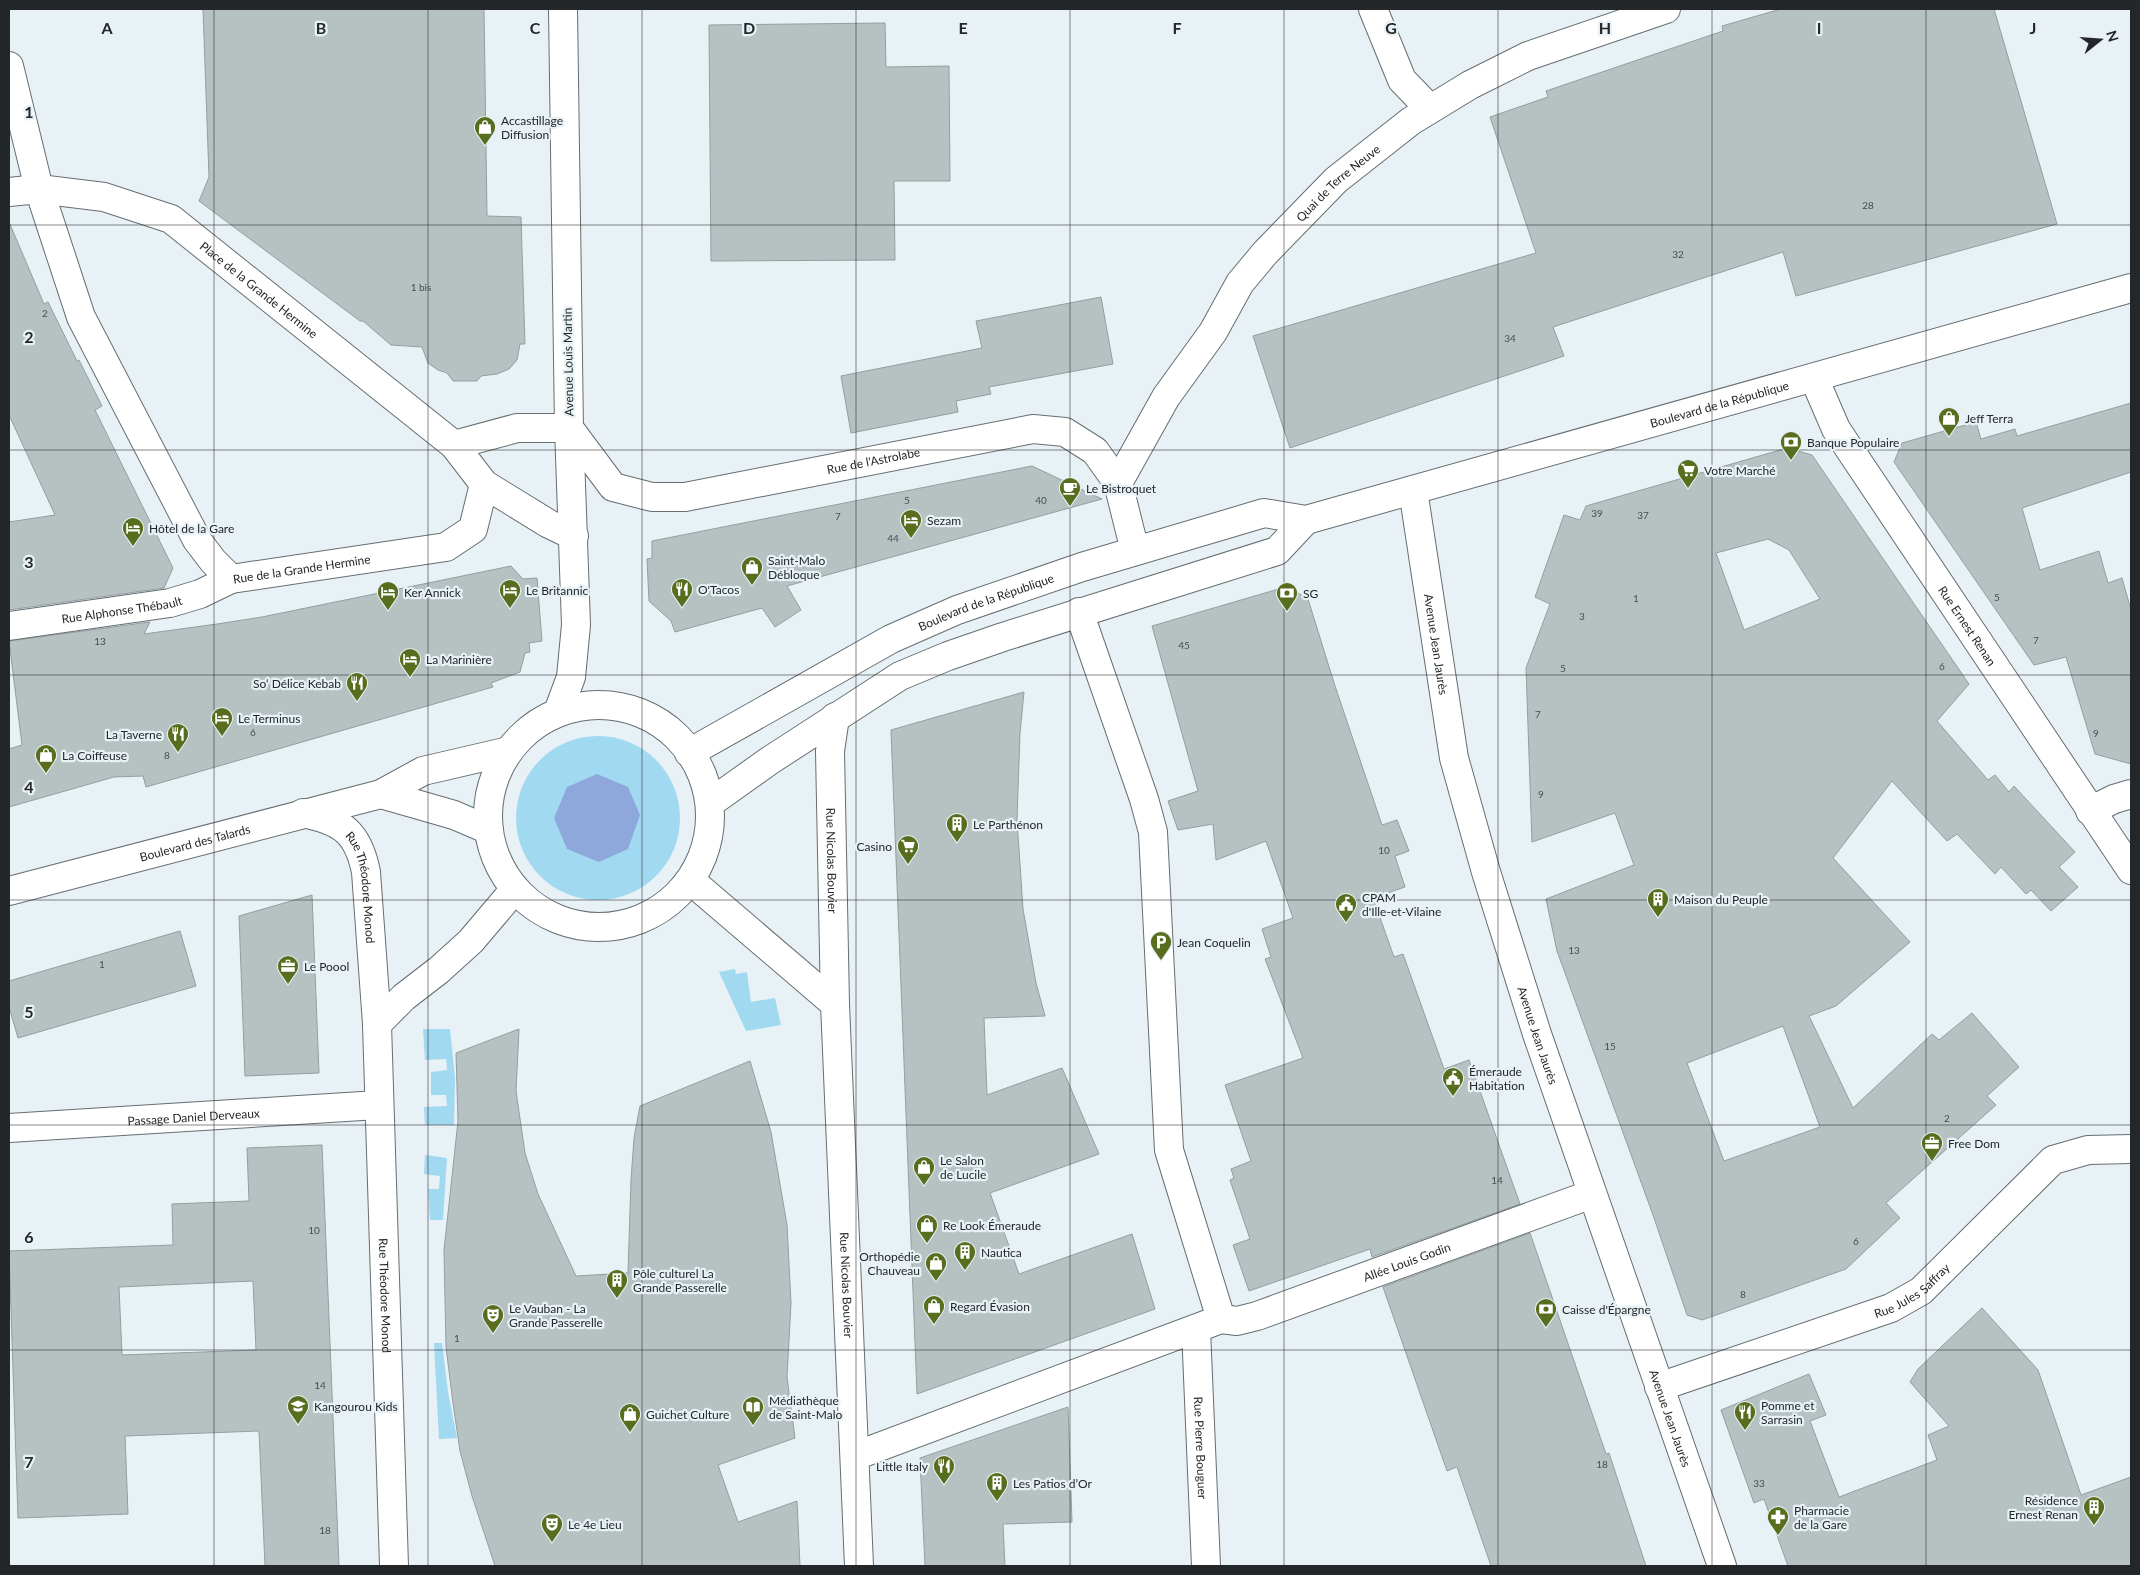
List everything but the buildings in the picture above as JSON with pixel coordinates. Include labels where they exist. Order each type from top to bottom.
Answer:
[{"type":"street","name":"Avenue Louis Martin","points":[[558,712],[571,677],[576,625],[569,428],[563,9]]},
{"type":"street","points":[[1373,9],[1402,80],[1430,109]]},
{"type":"street","name":"Quai de Terre Neuve","points":[[1118,483],[1166,397],[1213,332],[1240,284],[1265,253],[1336,180],[1411,121],[1470,85],[1528,56],[1666,9]]},
{"type":"street","name":"Rue de la Grande Hermine","points":[[9,66],[39,189],[81,317],[197,540],[213,561],[231,579],[446,547],[473,529],[484,484]]},
{"type":"street","name":"Place de la Grande Hermine","points":[[9,192],[39,189],[104,197],[171,219],[454,445],[484,484]]},
{"type":"street","name":"Boulevard de la République","points":[[688,753],[891,639],[957,610],[1082,566],[1264,513],[1306,520],[2131,288]]},
{"type":"street","name":"Rue Ernest Renan","points":[[1814,378],[1836,430],[2131,870]]},
{"type":"street","points":[[454,445],[517,428],[569,428]]},
{"type":"street","name":"Rue de l'Astrolabe","points":[[569,428],[613,487],[652,497],[685,497],[1032,429],[1065,432],[1095,451],[1118,483],[1136,551]]},
{"type":"street","points":[[484,484],[549,524],[574,536]]},
{"type":"street","name":"Avenue Jean Jaurès","points":[[1414,490],[1454,758],[1497,911],[1592,1194],[1722,1566]]},
{"type":"street","points":[[710,803],[900,676],[948,656],[1079,612],[1277,551],[1306,520]]},
{"type":"street","name":"Rue Alphonse Thébault","points":[[9,626],[170,603],[200,594],[231,579]]},
{"type":"street","points":[[855,1456],[1221,1318],[1169,1150],[1153,832],[1144,799],[1079,612]]},
{"type":"street","points":[[593,705],[629,709],[654,719],[677,737],[699,767],[710,803],[709,830],[703,857],[690,880],[667,904],[638,921],[604,927],[572,924],[541,910],[515,889],[498,862],[489,830],[489,802],[496,775],[509,751],[523,735],[540,722],[558,712],[593,705]]},
{"type":"street","name":"Rue Nicolas Bouvier","points":[[835,718],[830,751],[835,1004],[859,1566]]},
{"type":"street","name":"Boulevard des Talards","points":[[9,891],[380,794],[423,772],[509,751]]},
{"type":"street","name":"Boulevard des Talards","points":[[380,794],[454,815],[489,830]]},
{"type":"street","points":[[2090,811],[2114,799],[2131,794]]},
{"type":"street","name":"Rue Théodore Monod","points":[[303,813],[327,818],[356,839],[362,852],[366,872],[377,1024],[378,1105],[394,1566]]},
{"type":"street","points":[[690,880],[835,1004]]},
{"type":"street","points":[[377,1024],[404,997],[471,941],[515,889]]},
{"type":"street","name":"Passage Daniel Derveaux","points":[[9,1128],[378,1105]]},
{"type":"street","name":"Rue Jules Saffray","points":[[1659,1388],[1891,1308],[1921,1291],[2053,1160],[2088,1150],[2131,1149]]},
{"type":"street","name":"Allée Louis Godin","points":[[1221,1318],[1237,1321],[1256,1316],[1592,1194]]},
{"type":"street","name":"Rue Pierre Bouguer","points":[[1196,1329],[1206,1566]]},
{"type":"shaded area","points":[[590,736],[606,736],[629,742],[644,750],[656,760],[666,772],[674,787],[680,810],[680,826],[674,849],[666,864],[656,876],[644,886],[629,894],[606,900],[590,900],[567,894],[552,886],[530,864],[520,842],[516,826],[516,810],[522,787],[530,772],[552,750],[574,740]]},
{"type":"shaded area","points":[[597,774],[628,787],[640,815],[628,849],[599,862],[567,849],[554,818],[567,787]]},
{"type":"shaded area","points":[[735,969],[736,974],[747,972],[751,1002],[775,998],[781,1025],[746,1031],[719,972]]},
{"type":"shaded area","points":[[423,1029],[450,1029],[455,1078],[454,1125],[425,1125],[424,1107],[447,1106],[446,1095],[431,1095],[431,1072],[447,1070],[446,1059],[425,1060]]},
{"type":"shaded area","points":[[425,1155],[447,1158],[443,1220],[430,1220],[428,1189],[439,1189],[440,1176],[424,1174]]},
{"type":"shaded area","points":[[434,1343],[442,1343],[448,1392],[457,1438],[439,1439]]},
{"type":"place","name":"Accastillage Diffusion","points":[[485,146]]},
{"type":"place","name":"Jeff Terra","points":[[1949,437]]},
{"type":"place","name":"Banque Populaire","points":[[1791,461]]},
{"type":"place","name":"Votre Marché","points":[[1688,489]]},
{"type":"place","name":"Le Bistroquet","points":[[1070,507]]},
{"type":"place","name":"Sezam","points":[[911,539]]},
{"type":"place","name":"Hôtel de la Gare","points":[[133,547]]},
{"type":"place","name":"Saint-Malo Débloque","points":[[752,586]]},
{"type":"place","name":"O'Tacos","points":[[682,608]]},
{"type":"place","name":"Le Britannic","points":[[510,609]]},
{"type":"place","name":"Ker Annick","points":[[388,611]]},
{"type":"place","name":"SG","points":[[1287,612]]},
{"type":"place","name":"La Marinière","points":[[410,678]]},
{"type":"place","name":"So‘ Délice Kebab","points":[[357,702]]},
{"type":"place","name":"Le Terminus","points":[[222,737]]},
{"type":"place","name":"La Taverne","points":[[178,753]]},
{"type":"place","name":"La Coiffeuse","points":[[46,774]]},
{"type":"place","name":"Le Parthénon","points":[[957,843]]},
{"type":"place","name":"Casino","points":[[908,865]]},
{"type":"place","name":"Maison du Peuple","points":[[1658,918]]},
{"type":"place","name":"CPAM d'Ille-et-Vilaine","points":[[1346,923]]},
{"type":"place","name":"Jean Coquelin","points":[[1161,961]]},
{"type":"place","name":"Le Poool","points":[[288,985]]},
{"type":"place","name":"Émeraude Habitation","points":[[1453,1097]]},
{"type":"place","name":"Free Dom","points":[[1932,1162]]},
{"type":"place","name":"Le Salon de Lucile","points":[[924,1186]]},
{"type":"place","name":"Re Look Émeraude","points":[[927,1244]]},
{"type":"place","name":"Nautica","points":[[965,1271]]},
{"type":"place","name":"Orthopédie Chauveau","points":[[936,1282]]},
{"type":"place","name":"Pôle culturel La Grande Passerelle","points":[[617,1299]]},
{"type":"place","name":"Regard Évasion","points":[[934,1325]]},
{"type":"place","name":"Caisse d'Épargne","points":[[1546,1328]]},
{"type":"place","name":"Le Vauban - La Grande Passerelle","points":[[493,1334]]},
{"type":"place","name":"Kangourou Kids","points":[[298,1425]]},
{"type":"place","name":"Médiathèque de Saint-Malo","points":[[753,1426]]},
{"type":"place","name":"Pomme et Sarrasin","points":[[1745,1431]]},
{"type":"place","name":"Guichet Culture","points":[[630,1433]]},
{"type":"place","name":"Little Italy","points":[[944,1485]]},
{"type":"place","name":"Les Patios d’Or","points":[[997,1502]]},
{"type":"place","name":"Résidence Ernest Renan","points":[[2094,1526]]},
{"type":"place","name":"Pharmacie de la Gare","points":[[1778,1536]]},
{"type":"place","name":"Le 4e Lieu","points":[[552,1543]]}]
